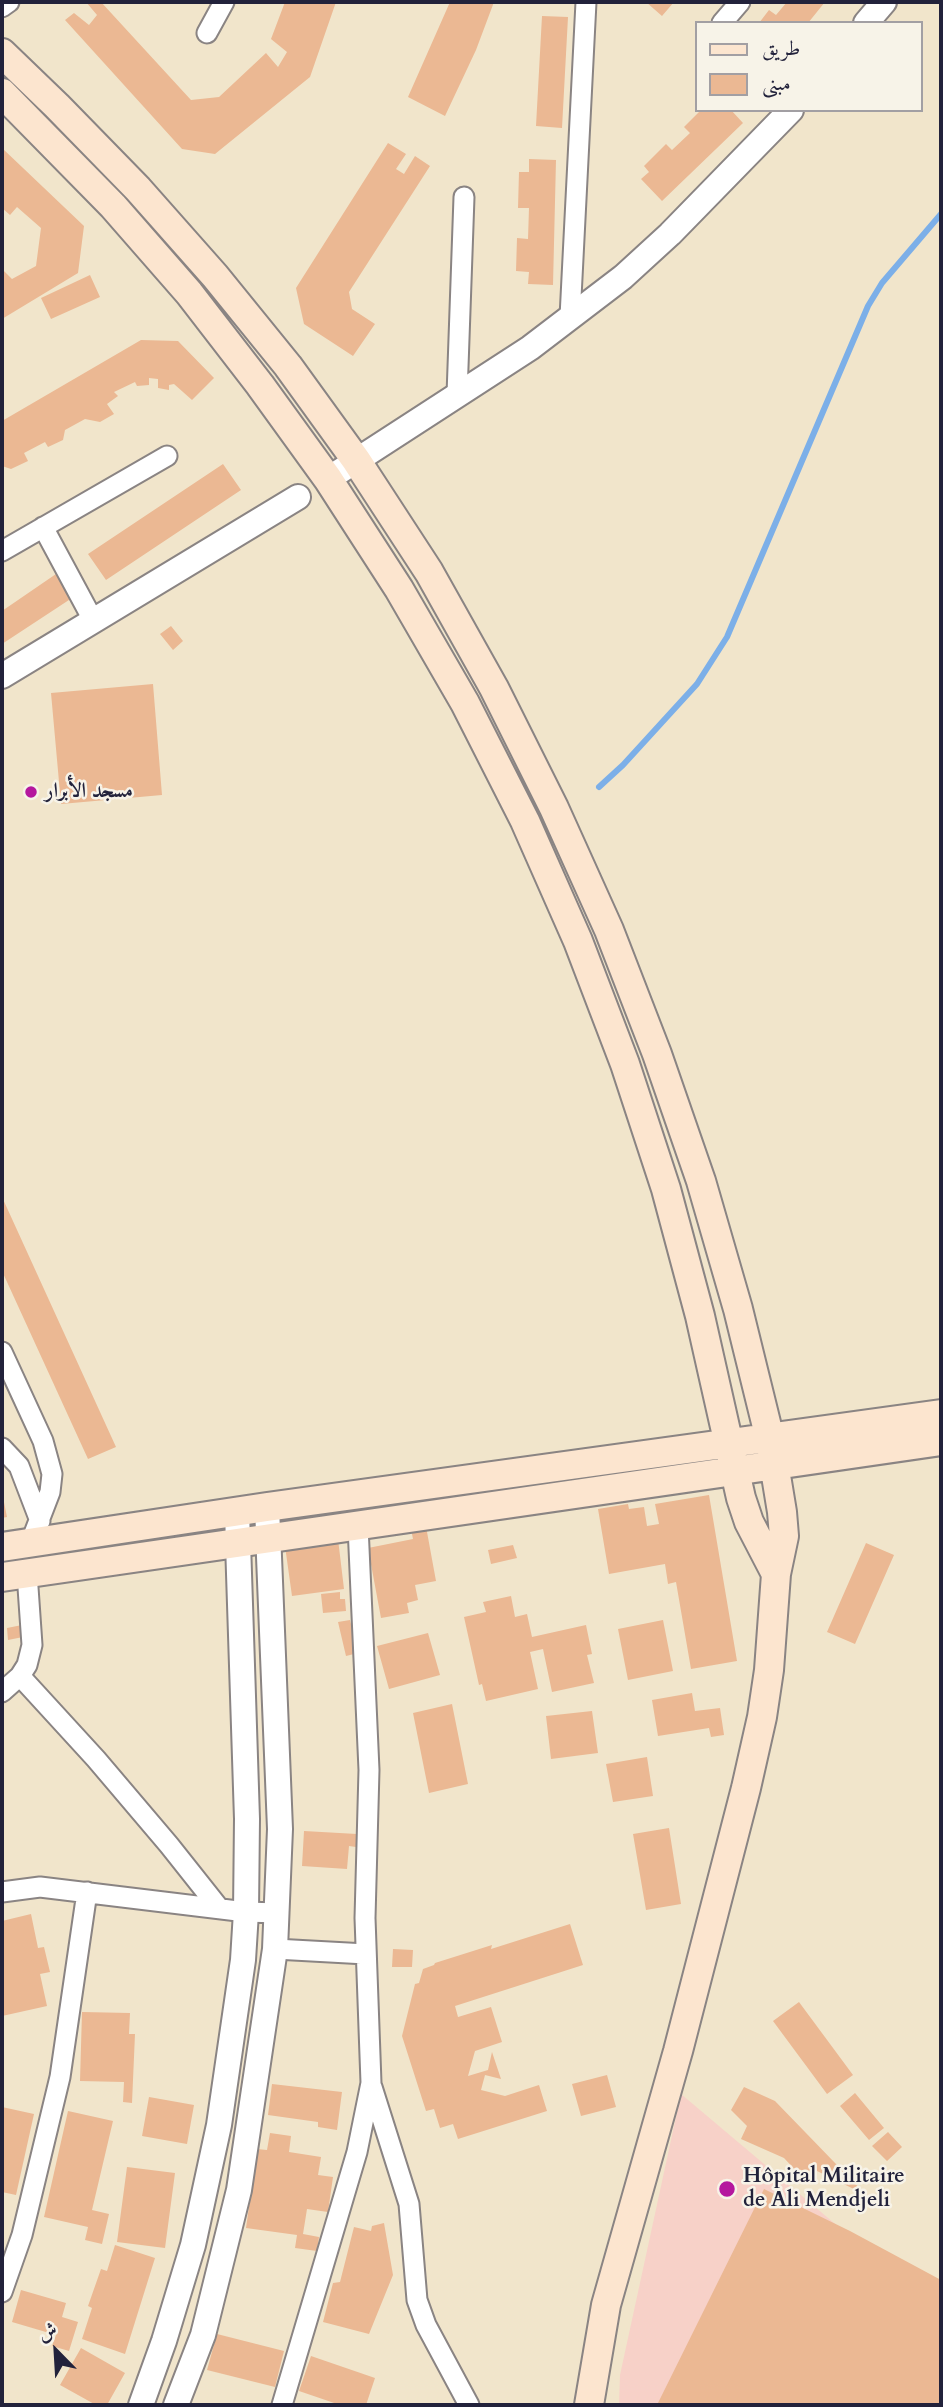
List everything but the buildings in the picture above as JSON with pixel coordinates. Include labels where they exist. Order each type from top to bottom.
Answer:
[{"type":"main road","points":[[2,53],[138,189],[215,276],[288,366],[356,460],[429,572],[494,688],[554,808],[608,930],[657,1054],[701,1181],[738,1309],[770,1439],[782,1512],[784,1536],[776,1574],[769,1670],[754,1753],[678,2051],[606,2305],[589,2405]]},
{"type":"main road","points":[[2,93],[113,206],[189,293],[260,385],[327,479],[399,589],[465,704],[525,821],[578,941],[625,1064],[666,1189],[700,1316],[734,1473],[749,1522],[776,1574]]},
{"type":"main road","points":[[2,1547],[35,1532],[237,1512],[941,1414]]},
{"type":"main road","points":[[14,1575],[941,1441]]},
{"type":"street","points":[[2,7],[9,2]]},
{"type":"street","points":[[207,33],[223,2]]},
{"type":"street","points":[[570,317],[586,2]]},
{"type":"street","points":[[585,23],[603,2]]},
{"type":"street","points":[[724,21],[740,2]]},
{"type":"street","points":[[868,21],[884,2]]},
{"type":"street","points":[[2,676],[327,479],[530,348],[623,277],[789,112]]},
{"type":"street","points":[[457,395],[464,197]]},
{"type":"street","points":[[2,551],[167,456]]},
{"type":"street","points":[[43,527],[93,621]]},
{"type":"street","points":[[2,1352],[48,1456],[52,1474],[50,1492],[35,1532]]},
{"type":"street","points":[[2,1448],[19,1466],[35,1532]]},
{"type":"street","points":[[176,2405],[203,2335],[239,2190],[275,1949],[280,1829],[267,1507]]},
{"type":"street","points":[[141,2405],[193,2245],[219,2125],[240,1984],[246,1912],[245,1723],[237,1512]]},
{"type":"street","points":[[282,2405],[357,2152],[371,2082],[365,1918],[369,1770],[358,1526]]},
{"type":"street","points":[[2,1692],[20,1676],[27,1665],[32,1645],[14,1575]]},
{"type":"street","points":[[20,1676],[96,1759],[219,1908]]},
{"type":"street","points":[[2,1892],[40,1887],[246,1912],[278,1913]]},
{"type":"street","points":[[2,2292],[22,2235],[60,2077],[86,1892]]},
{"type":"street","points":[[275,1949],[366,1954]]},
{"type":"street","points":[[371,2082],[409,2204],[416,2300],[426,2325],[469,2405]]},
{"type":"street","points":[[452,2405],[460,2387]]},
{"type":"shaded area","name":"Hôpital Militaire de Ali Mendjeli","points":[[681,2094],[910,2287],[941,2284],[941,2405],[619,2405],[620,2375]]},
{"type":"waterway","points":[[599,787],[623,765],[697,684],[727,637],[868,306],[882,283],[941,214]]},
{"type":"place","name":"مسجد الأبرار","points":[[31,792]]},
{"type":"place","name":"Hôpital Militaire de Ali Mendjeli","points":[[727,2189]]}]
